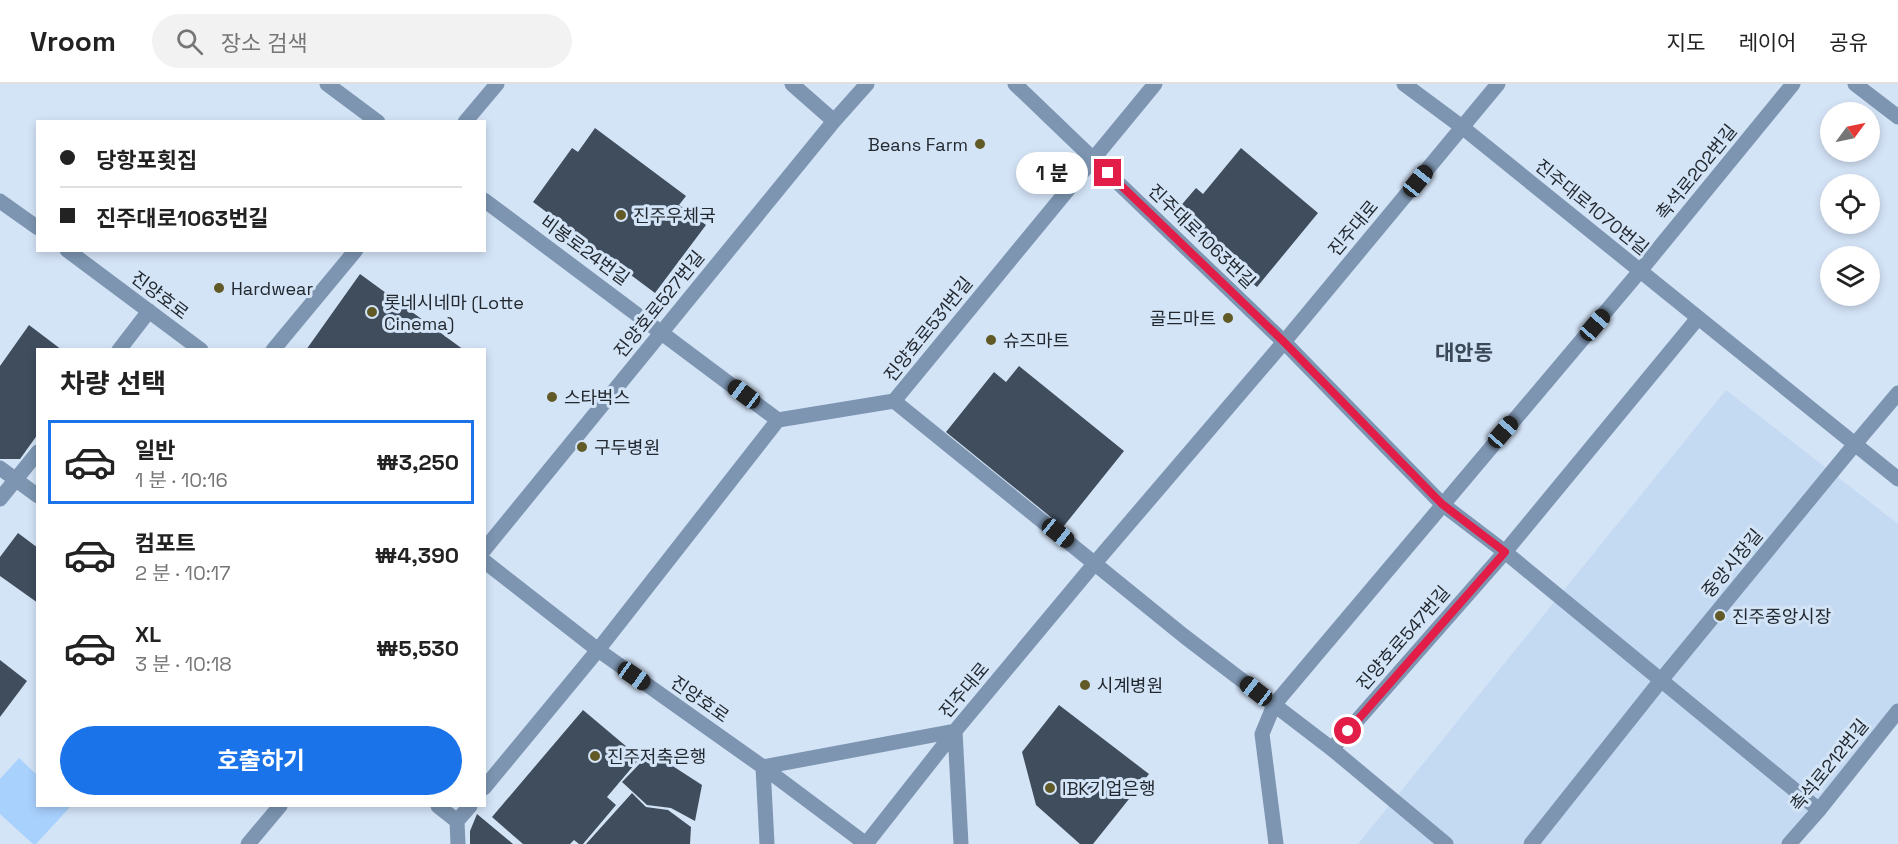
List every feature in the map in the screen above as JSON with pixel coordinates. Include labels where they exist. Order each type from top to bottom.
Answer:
[{"type":"street","points":[[327,84],[375,120]]},
{"type":"street","points":[[467,120],[497,84]]},
{"type":"street","points":[[792,84],[834,121]]},
{"type":"street","name":"진양호로527번길","points":[[486,548],[834,121],[867,84]]},
{"type":"street","name":"진주대로1063번길","points":[[1015,84],[1284,342]]},
{"type":"street","name":"진양호로531번길","points":[[778,420],[894,401],[1155,84]]},
{"type":"street","name":"진주대로1070번길","points":[[1404,84],[1462,127],[1898,479]]},
{"type":"street","name":"진주대로","points":[[866,844],[1095,562],[1284,342],[1498,84]]},
{"type":"street","name":"촉석로202번길","points":[[1442,504],[1641,271],[1792,84]]},
{"type":"street","points":[[1855,84],[1898,117]]},
{"type":"street","points":[[0,201],[36,227]]},
{"type":"street","name":"비봉로24번길","points":[[486,201],[778,420]]},
{"type":"street","name":"진양호로","points":[[70,252],[198,348]]},
{"type":"street","points":[[275,348],[354,252]]},
{"type":"street","points":[[121,348],[149,311]]},
{"type":"street","points":[[1505,552],[1698,318]]},
{"type":"street","points":[[1284,342],[1442,504],[1662,679],[1819,810]]},
{"type":"street","points":[[1855,444],[1898,393]]},
{"type":"street","points":[[894,401],[1184,636],[1332,749],[1446,844]]},
{"type":"street","points":[[486,786],[598,650],[778,420]]},
{"type":"street","name":"중앙시장길","points":[[1531,844],[1662,679],[1855,444]]},
{"type":"street","points":[[0,499],[36,454]]},
{"type":"street","points":[[0,468],[36,494]]},
{"type":"street","points":[[1276,844],[1262,734],[1274,705],[1442,504]]},
{"type":"street","name":"진양호로547번길","points":[[1332,749],[1505,552]]},
{"type":"street","name":"진양호로","points":[[486,563],[598,650],[763,767],[866,844]]},
{"type":"street","name":"촉석로212번길","points":[[1789,844],[1898,711]]},
{"type":"street","points":[[767,844],[763,767],[956,731],[961,844]]},
{"type":"street","points":[[248,844],[279,807]]},
{"type":"street","points":[[439,807],[457,821]]},
{"type":"street","points":[[458,844],[457,821],[469,807]]},
{"type":"shaded area","name":"진주중앙시장","points":[[1726,390],[1898,524],[1898,708],[1787,844],[1358,844]]},
{"type":"shaded area","points":[[19,758],[36,774],[36,807],[70,807],[36,844],[33,844],[0,814],[0,779]]},
{"type":"building","name":"진주우체국","points":[[595,128],[686,196],[679,205],[706,225],[655,293],[533,202],[572,148],[578,152]]},
{"type":"building","points":[[1241,148],[1318,213],[1257,287],[1172,216],[1196,188],[1203,194]]},
{"type":"building","name":"롯네시네마 (Lotte Cinema)","points":[[360,274],[461,348],[307,348]]},
{"type":"building","points":[[29,325],[59,348],[36,348],[36,437],[20,459],[0,459],[0,366]]},
{"type":"building","points":[[1019,366],[1124,451],[1063,527],[946,432],[994,372],[1006,382]]},
{"type":"building","points":[[18,533],[36,546],[36,602],[0,576],[0,557]]},
{"type":"building","points":[[0,660],[27,681],[0,717]]},
{"type":"building","points":[[1059,705],[1149,774],[1093,844],[1080,844],[1036,805],[1022,752]]},
{"type":"building","points":[[583,710],[640,758],[607,797],[616,805],[583,844],[574,840],[570,844],[523,844],[492,817]]},
{"type":"building","points":[[651,752],[702,785],[695,821],[671,808],[647,805],[622,782]]},
{"type":"building","points":[[632,793],[646,807],[668,810],[691,827],[690,844],[586,844]]},
{"type":"building","points":[[477,814],[513,844],[470,844],[470,831]]},
{"type":"place","name":"Beans Farm","points":[[980,144]]},
{"type":"place","name":"진주우체국","points":[[621,215]]},
{"type":"place","name":"Hardwear","points":[[219,288]]},
{"type":"place","name":"롯네시네마 (Lotte Cinema)","points":[[372,312]]},
{"type":"place","name":"골드마트","points":[[1228,318]]},
{"type":"place","name":"슈즈마트","points":[[991,340]]},
{"type":"place","name":"스타벅스","points":[[552,397]]},
{"type":"place","name":"구두병원","points":[[582,447]]},
{"type":"place","name":"진주중앙시장","points":[[1720,616]]},
{"type":"place","name":"시계병원","points":[[1085,685]]},
{"type":"place","name":"진주저축은행","points":[[595,756]]},
{"type":"place","name":"IBK기업은행","points":[[1050,788]]},
{"type":"district","name":"대안동","points":[[1464,352]]},
{"type":"route","points":[[1108,173],[1284,342],[1442,504],[1505,552],[1348,731]]}]
